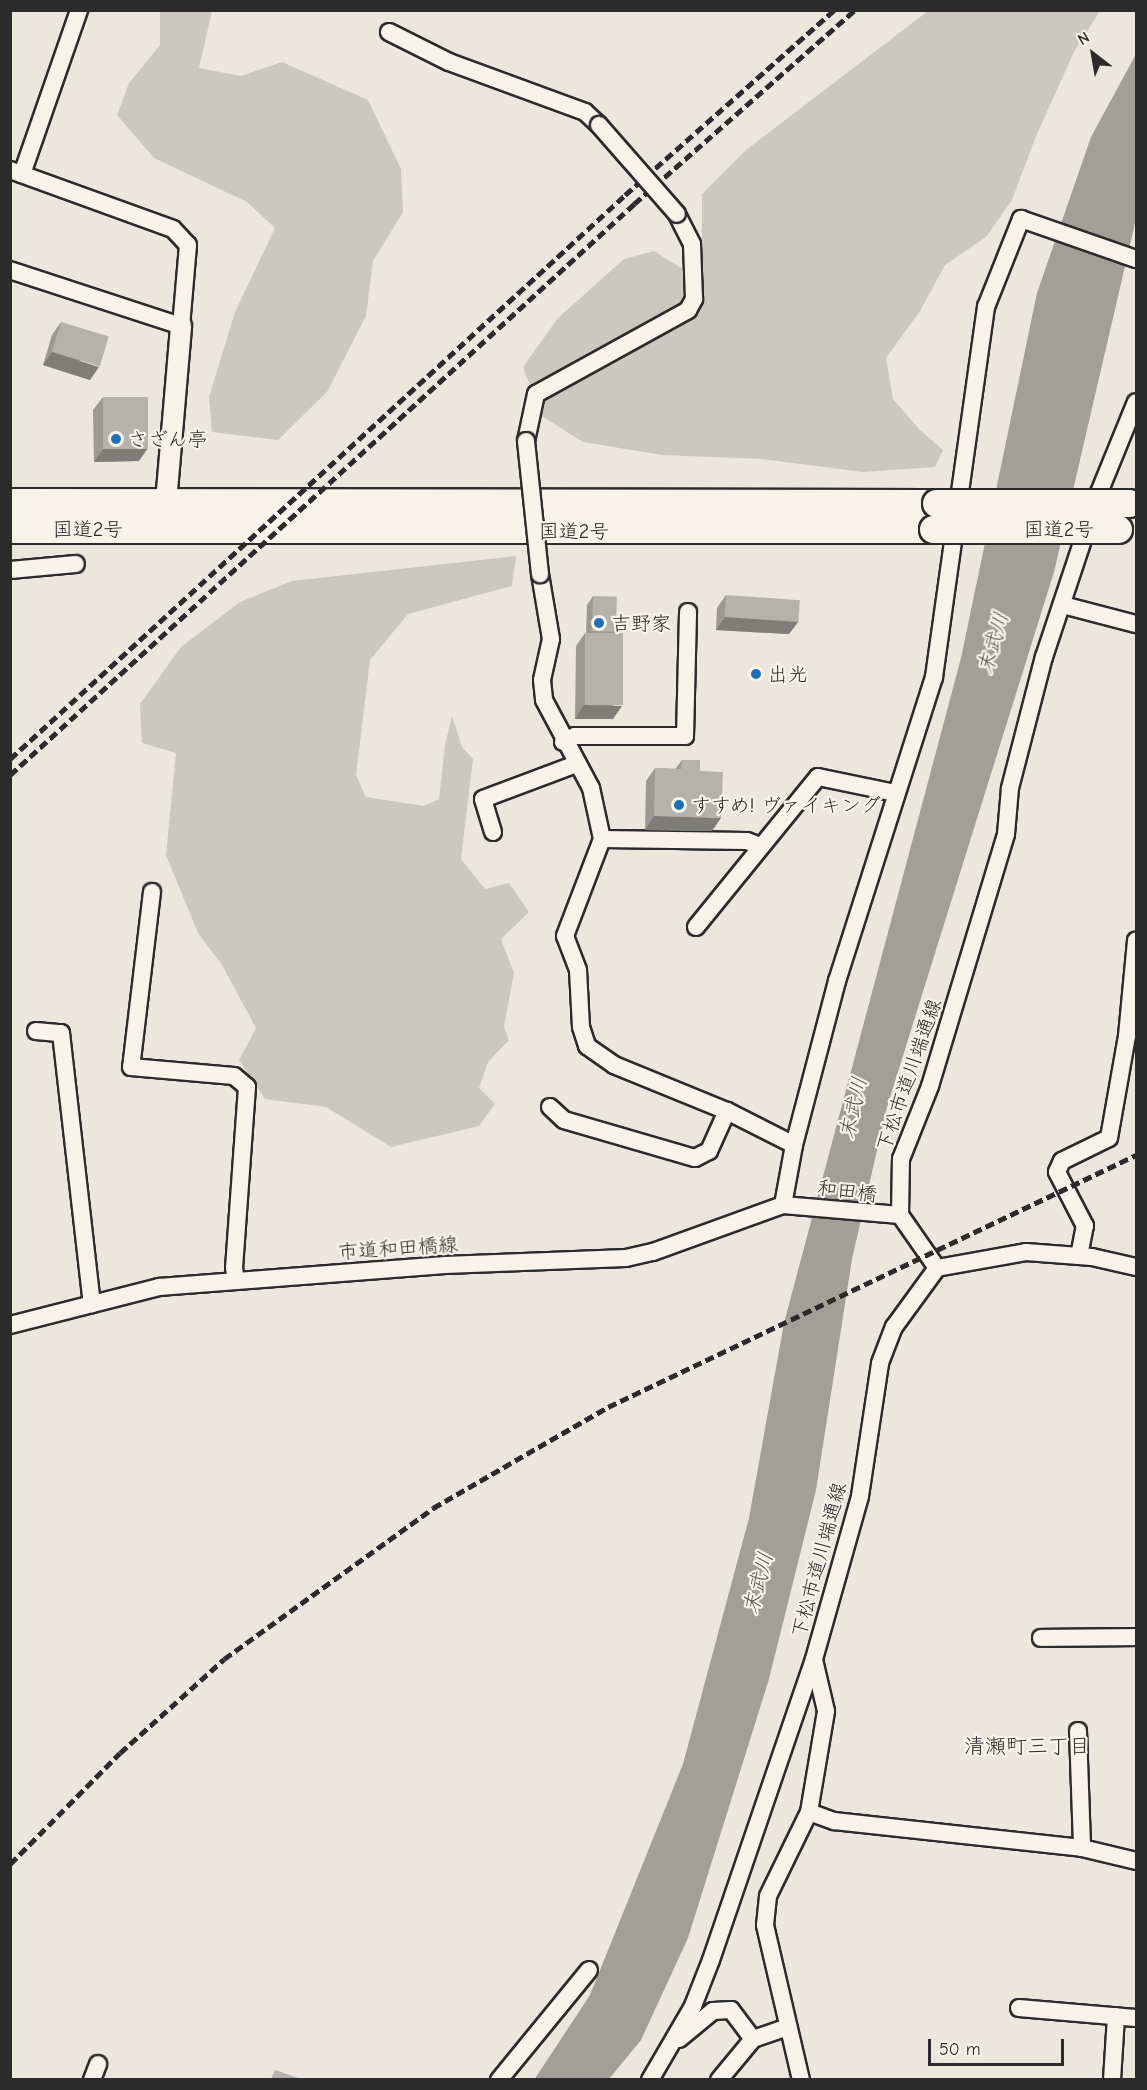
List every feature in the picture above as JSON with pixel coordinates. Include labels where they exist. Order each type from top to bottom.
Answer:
[{"type":"highway","name":"国道2号","points":[[10,502],[1133,503]]},
{"type":"highway","name":"国道2号","points":[[10,529],[1127,529]]},
{"type":"street","points":[[79,10],[16,172],[173,229],[188,245],[164,529]]},
{"type":"street","points":[[389,32],[449,62],[585,112],[677,214],[692,244],[694,299],[688,310],[536,394],[526,441],[540,574],[550,639],[542,680],[544,700],[598,810],[602,839],[566,936],[578,970],[581,1027],[587,1046],[614,1065],[727,1111],[794,1145]]},
{"type":"street","points":[[783,1205],[794,1145],[837,981],[895,793],[934,677],[986,307],[1021,219],[1137,260]]},
{"type":"street","points":[[10,270],[181,326]]},
{"type":"street","name":"下松市道川端通線","points":[[893,1216],[898,1196],[901,1159],[930,1086],[1006,834],[1011,788],[1029,711],[1098,495],[1133,426],[1137,402]]},
{"type":"street","points":[[10,570],[76,564]]},
{"type":"street","points":[[1063,605],[1137,624]]},
{"type":"street","points":[[563,742],[574,736],[685,736],[688,612]]},
{"type":"street","points":[[493,832],[483,799],[576,764]]},
{"type":"street","points":[[696,927],[818,777],[895,793]]},
{"type":"street","points":[[602,839],[747,841],[760,846]]},
{"type":"street","points":[[152,892],[131,1067],[234,1076],[247,1087],[234,1268],[236,1280]]},
{"type":"street","points":[[1078,1256],[1085,1226],[1057,1172],[1062,1161],[1108,1138],[1127,1036],[1137,940]]},
{"type":"street","points":[[36,1031],[61,1033],[92,1304]]},
{"type":"street","points":[[550,1107],[564,1120],[695,1158],[709,1151],[727,1111]]},
{"type":"street","name":"和田橋","points":[[783,1205],[893,1216]]},
{"type":"street","name":"市道和田橋線","points":[[10,1325],[159,1287],[445,1265],[626,1258],[653,1252],[783,1205]]},
{"type":"street","points":[[893,1216],[937,1268],[1026,1252],[1078,1256],[1137,1267]]},
{"type":"street","name":"下松市道川端通線","points":[[650,2079],[674,2042],[711,1960],[814,1659],[860,1496],[880,1363],[899,1318],[937,1268]]},
{"type":"street","points":[[1041,1638],[1137,1636]]},
{"type":"street","points":[[801,2079],[765,1925],[768,1896],[809,1812],[826,1711],[814,1659]]},
{"type":"street","points":[[1078,1731],[1082,1848]]},
{"type":"street","points":[[809,1812],[834,1821],[1082,1848],[1137,1862]]},
{"type":"street","points":[[500,2079],[589,1970]]},
{"type":"street","points":[[1019,2008],[1137,2018]]},
{"type":"street","points":[[674,2042],[713,2011],[731,2010],[753,2039]]},
{"type":"street","points":[[1112,2079],[1116,2016]]},
{"type":"street","points":[[719,2079],[753,2039],[788,2027]]},
{"type":"shaded area","points":[[160,11],[212,11],[199,68],[241,76],[282,62],[368,100],[401,169],[403,212],[373,261],[366,316],[327,392],[278,440],[212,432],[209,397],[235,312],[275,228],[247,202],[154,158],[117,115],[129,83],[160,45]]},
{"type":"shaded area","points":[[928,11],[1100,11],[1074,52],[1036,136],[1012,200],[986,237],[945,265],[920,311],[886,358],[893,399],[919,429],[943,450],[935,467],[863,472],[762,459],[662,455],[583,442],[542,416],[523,367],[558,318],[624,259],[654,251],[681,268],[702,257],[702,194],[746,150]]},
{"type":"shaded area","points":[[516,556],[512,586],[408,614],[370,660],[356,775],[366,797],[424,806],[439,799],[445,745],[452,716],[462,747],[473,759],[461,859],[485,889],[509,883],[529,912],[501,939],[514,973],[504,1026],[509,1040],[488,1062],[479,1088],[495,1104],[479,1126],[391,1147],[326,1107],[265,1099],[239,1060],[256,1028],[222,965],[198,933],[166,855],[176,753],[142,743],[140,704],[181,647],[240,602],[292,581]]},
{"type":"water","name":"末武川","points":[[1136,54],[1136,219],[1054,572],[887,1107],[852,1259],[816,1490],[769,1679],[688,1938],[641,2040],[609,2079],[534,2080],[590,1995],[683,1764],[749,1518],[784,1323],[961,658],[1037,293],[1091,137]]},
{"type":"building","points":[[61,322],[109,337],[100,366],[52,352]]},
{"type":"building","points":[[103,397],[148,397],[148,449],[103,449]]},
{"type":"building","points":[[726,595],[800,600],[798,622],[724,617]]},
{"type":"building","points":[[593,596],[617,597],[616,632],[592,631]]},
{"type":"building","points":[[585,633],[623,633],[623,705],[585,705]]},
{"type":"building","points":[[682,760],[700,760],[700,771],[723,772],[721,818],[654,816],[655,768],[681,769]]},
{"type":"building","points":[[275,2070],[301,2079],[271,2079]]},
{"type":"railway","points":[[10,759],[625,195],[834,10]]},
{"type":"railway","points":[[10,775],[634,204],[855,10]]},
{"type":"railway","points":[[10,1864],[120,1753],[224,1659],[433,1508],[608,1407],[1136,1155]]},
{"type":"place","name":"さざん亭","points":[[116,439]]},
{"type":"place","name":"吉野家","points":[[599,623]]},
{"type":"place","name":"出光","points":[[756,674]]},
{"type":"place","name":"すすめ! ヴァイキング","points":[[679,805]]},
{"type":"district","name":"清瀬町三丁目","points":[[1027,1746]]}]
